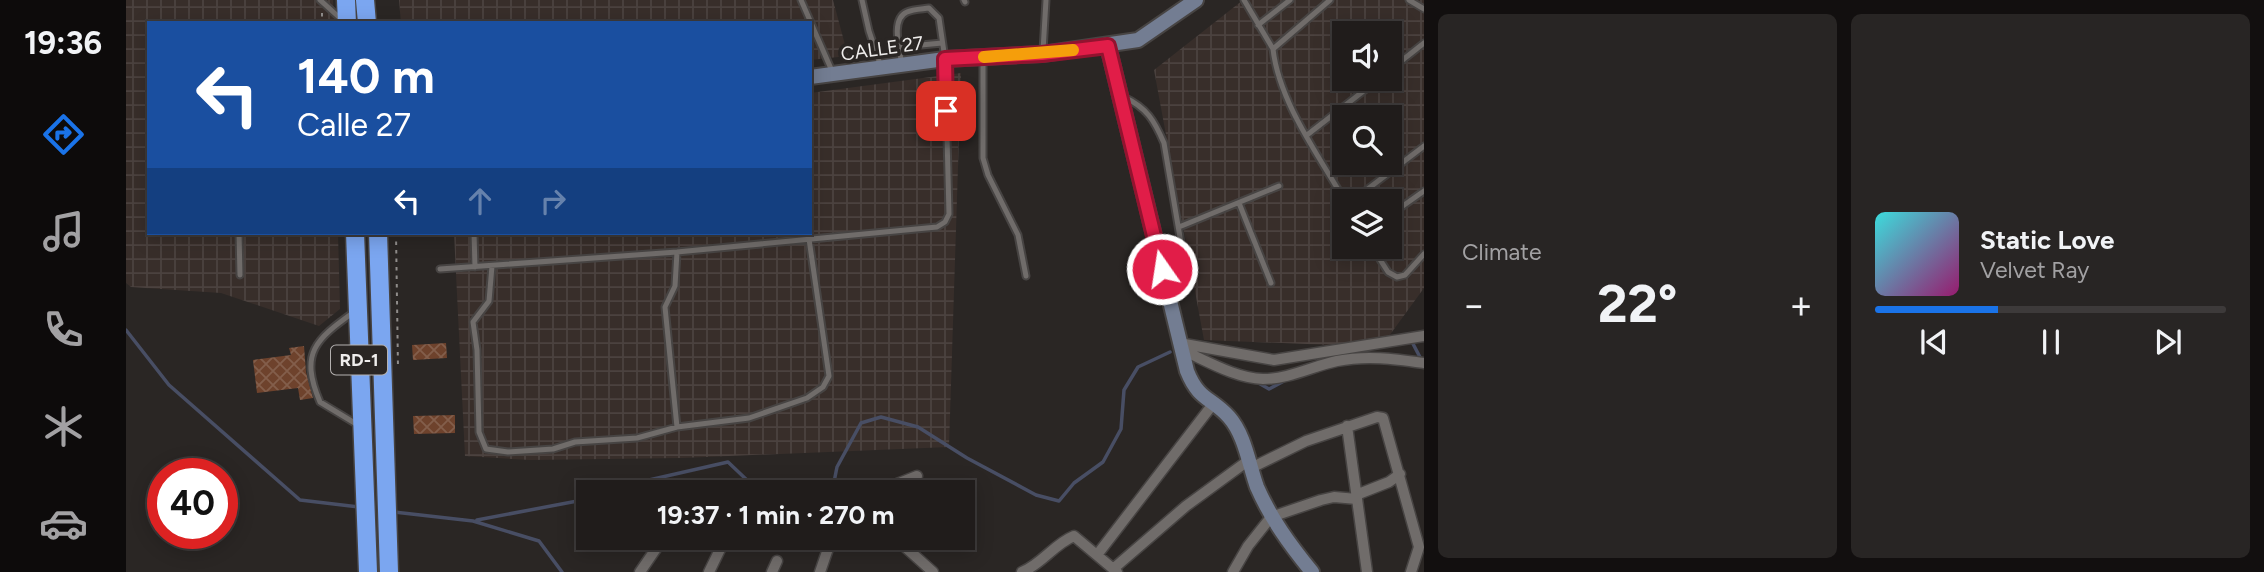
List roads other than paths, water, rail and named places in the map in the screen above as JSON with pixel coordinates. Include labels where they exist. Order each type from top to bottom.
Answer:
[{"type":"highway","points":[[346,0],[346,21]]},
{"type":"highway","name":"RD-1","points":[[355,235],[368,572]]},
{"type":"highway","name":"RD-1","points":[[378,235],[389,572]]},
{"type":"street","name":"CALLE 27","points":[[812,77],[945,59],[1042,54],[1108,46],[1138,40],[1196,0]]},
{"type":"street","points":[[1108,46],[1187,370],[1197,391],[1230,417],[1271,517],[1306,570]]},
{"type":"street","points":[[1181,349],[1274,360],[1424,336]]},
{"type":"street","points":[[1181,349],[1235,374],[1262,379],[1281,377],[1337,361],[1371,357],[1424,363]]},
{"type":"street","points":[[1097,555],[1213,404]]},
{"type":"street","points":[[1029,571],[1065,540],[1074,536],[1115,570],[1186,506],[1250,464],[1377,417],[1383,418],[1422,549],[1412,572]]},
{"type":"street","points":[[1347,426],[1367,572]]},
{"type":"street","points":[[1233,572],[1248,546],[1271,517],[1321,500],[1357,497],[1400,474]]},
{"type":"street","points":[[908,480],[918,476]]},
{"type":"street","points":[[640,572],[655,550]]},
{"type":"street","points":[[709,572],[720,550]]},
{"type":"street","points":[[820,572],[828,550]]},
{"type":"street","points":[[908,550],[933,572]]},
{"type":"street","points":[[772,572],[776,561]]},
{"type":"lane","points":[[320,0],[344,21]]},
{"type":"lane","points":[[801,0],[810,21]]},
{"type":"lane","points":[[862,0],[881,67]]},
{"type":"lane","points":[[1042,54],[1046,0]]},
{"type":"lane","points":[[1244,0],[1273,49],[1279,80],[1338,189]]},
{"type":"lane","points":[[1258,25],[1290,0]]},
{"type":"lane","points":[[1273,49],[1330,0]]},
{"type":"lane","points":[[1409,0],[1424,9]]},
{"type":"lane","points":[[440,270],[677,252],[937,227],[945,222],[948,214],[945,59],[939,18],[929,8],[906,12],[900,17],[897,24],[902,65]]},
{"type":"lane","points":[[812,25],[833,74]]},
{"type":"lane","points":[[900,47],[942,43]]},
{"type":"lane","points":[[1402,60],[1424,43]]},
{"type":"lane","points":[[983,57],[983,158],[988,175],[1018,234],[1026,276]]},
{"type":"lane","points":[[1307,135],[1364,91]]},
{"type":"lane","points":[[1121,96],[1142,106],[1157,127],[1164,143],[1183,255]]},
{"type":"lane","points":[[1368,189],[1424,146]]},
{"type":"lane","points":[[1179,227],[1279,186]]},
{"type":"lane","points":[[1402,207],[1424,191]]},
{"type":"lane","points":[[1239,203],[1271,283]]},
{"type":"lane","points":[[239,235],[240,275]]},
{"type":"lane","points":[[474,235],[475,267]]},
{"type":"lane","points":[[492,266],[489,301],[473,322],[477,350],[479,432],[486,449],[508,452],[553,449],[575,442],[637,439],[677,428],[749,418],[807,398],[823,387],[829,376],[809,239]]},
{"type":"lane","points":[[677,252],[676,286],[665,307],[677,428]]},
{"type":"lane","points":[[1380,259],[1388,272],[1397,277],[1405,275],[1424,254]]},
{"type":"lane","points":[[357,309],[317,342],[312,351],[312,364],[314,384],[320,402],[361,426]]},
{"type":"waterway","points":[[126,330],[169,385],[300,500],[359,507]]},
{"type":"waterway","points":[[1411,340],[1422,361]]},
{"type":"waterway","points":[[834,480],[837,467],[861,423],[881,417],[918,427],[967,458],[1036,495],[1059,501],[1074,483],[1103,462],[1121,429],[1124,390],[1138,367],[1170,352]]},
{"type":"waterway","points":[[1255,381],[1269,389],[1284,381]]},
{"type":"waterway","points":[[649,480],[728,462],[747,480]]},
{"type":"waterway","points":[[477,520],[576,501]]},
{"type":"waterway","points":[[394,512],[473,521],[539,541],[562,572]]}]
